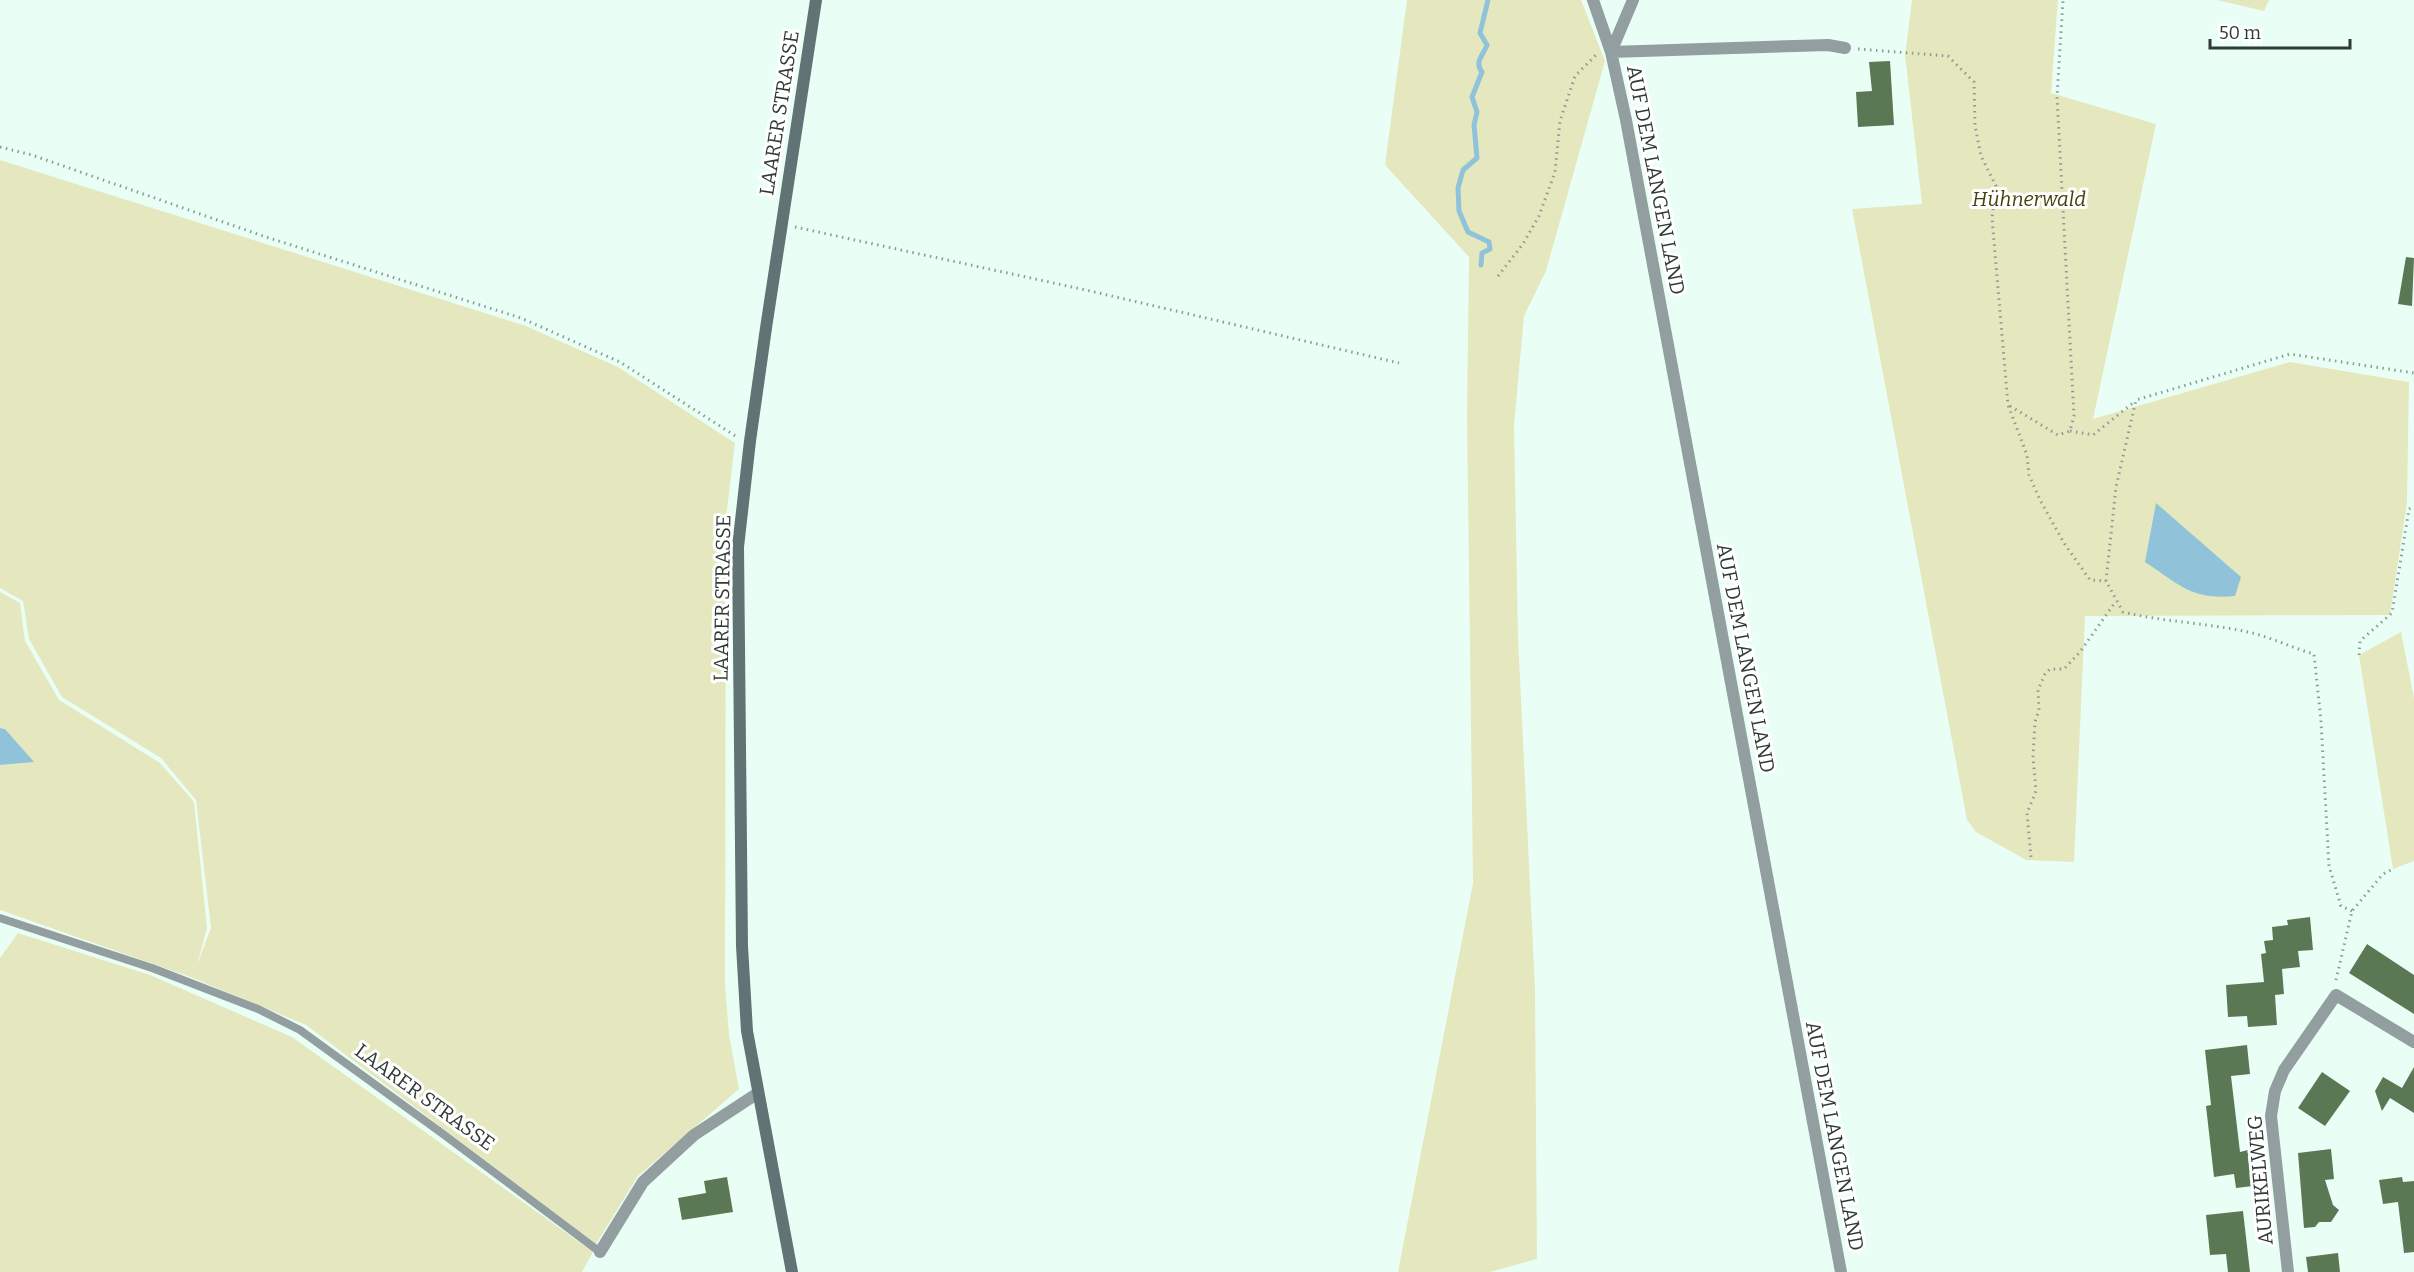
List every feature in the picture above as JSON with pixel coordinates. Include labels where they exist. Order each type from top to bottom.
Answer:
[{"type":"street","name":"LAARER STRASSE","points":[[792,1272],[747,1031],[742,946],[738,547],[750,441],[816,0]]},
{"type":"street","name":"AUF DEM LANGEN LAND","points":[[1593,0],[1611,52],[1628,132],[1841,1272]]},
{"type":"street","name":"AUF DEM LANGEN LAND","points":[[1611,52],[1633,0]]},
{"type":"street","points":[[1611,52],[1816,45],[1845,48]]},
{"type":"street","points":[[2336,995],[2414,1042]]},
{"type":"street","name":"AURIKELWEG","points":[[2288,1272],[2271,1116],[2275,1091],[2284,1070],[2336,995]]},
{"type":"street","name":"LAARER STRASSE","points":[[600,1252],[643,1182],[694,1135],[758,1093]]},
{"type":"lane","name":"LAARER STRASSE","points":[[0,918],[152,968],[258,1009],[300,1030],[600,1252]]},
{"type":"path","points":[[2063,0],[2057,97],[2074,416],[2070,431]]},
{"type":"path","points":[[1498,276],[1523,244],[1539,216],[1555,172],[1560,121],[1575,76],[1601,50],[1605,37]]},
{"type":"path","points":[[1845,48],[1948,56],[1974,82],[1975,126],[1981,156],[1996,186],[1992,218],[2008,405],[2027,455],[2029,475],[2064,543],[2090,580],[2106,581]]},
{"type":"path","points":[[0,147],[32,155],[263,236],[521,318],[620,362],[733,435],[750,441]]},
{"type":"path","points":[[781,224],[1086,290],[1399,363]]},
{"type":"path","points":[[2008,405],[2058,435],[2070,431],[2093,435],[2136,400],[2290,354],[2414,374]]},
{"type":"path","points":[[2136,400],[2116,487],[2106,581],[2123,612],[2150,619],[2173,620],[2245,631],[2314,654],[2321,720],[2329,866],[2341,906],[2352,911]]},
{"type":"path","points":[[2359,655],[2360,641],[2392,614],[2409,509],[2414,506]]},
{"type":"path","points":[[2031,857],[2027,813],[2036,790],[2033,757],[2035,722],[2039,710],[2038,690],[2045,674],[2050,669],[2064,669],[2080,652],[2116,601]]},
{"type":"path","points":[[2336,995],[2335,982],[2352,911],[2383,874],[2392,869]]},
{"type":"green space","points":[[1407,0],[1581,0],[1605,61],[1546,271],[1524,316],[1514,425],[1518,637],[1535,988],[1537,1259],[1490,1272],[1398,1272],[1473,883],[1467,417],[1469,257],[1385,165]]},
{"type":"green space","name":"Hühnerwald","points":[[1912,0],[2058,0],[2051,93],[2156,124],[2093,419],[2290,362],[2409,382],[2407,502],[2390,615],[2085,616],[2074,862],[2026,860],[1976,832],[1967,820],[1852,209],[1922,204],[1905,55]]},
{"type":"green space","points":[[2217,0],[2269,0],[2264,11]]},
{"type":"green space","points":[[0,160],[526,326],[618,367],[735,443],[726,518],[725,985],[729,1035],[739,1089],[638,1176],[596,1244],[306,1025],[193,978],[0,910],[0,765],[33,762],[5,729],[0,728],[0,592],[20,603],[25,641],[59,700],[160,763],[194,802],[207,928],[197,965],[211,928],[196,800],[161,758],[62,697],[29,639],[23,601],[0,588]]},
{"type":"green space","points":[[2401,632],[2414,698],[2414,861],[2393,869],[2359,655]]},
{"type":"green space","points":[[18,933],[150,975],[292,1037],[593,1252],[582,1272],[0,1272],[0,958]]},
{"type":"water","points":[[2156,503],[2241,577],[2235,596],[2207,596],[2196,593],[2177,584],[2145,562]]},
{"type":"water","points":[[0,728],[5,729],[34,762],[0,765]]},
{"type":"building","points":[[1890,61],[1894,125],[1858,127],[1856,92],[1872,91],[1869,62]]},
{"type":"building","points":[[2406,257],[2414,258],[2412,306],[2398,304]]},
{"type":"building","points":[[2310,917],[2313,950],[2298,951],[2300,967],[2282,969],[2284,994],[2275,995],[2277,1025],[2248,1027],[2247,1016],[2228,1017],[2226,985],[2264,982],[2261,954],[2266,953],[2264,941],[2273,940],[2272,927],[2288,925],[2287,920]]},
{"type":"building","points":[[2367,944],[2414,975],[2414,1014],[2349,973]]},
{"type":"building","points":[[2247,1045],[2250,1074],[2231,1076],[2240,1152],[2248,1150],[2253,1186],[2236,1188],[2234,1174],[2214,1177],[2206,1106],[2211,1105],[2205,1050]]},
{"type":"building","points":[[2414,1067],[2414,1113],[2390,1098],[2382,1111],[2375,1091],[2383,1077],[2402,1088]]},
{"type":"building","points":[[2322,1072],[2350,1091],[2325,1126],[2298,1108]]},
{"type":"building","points":[[2331,1149],[2334,1179],[2325,1180],[2333,1205],[2339,1210],[2331,1222],[2319,1222],[2315,1227],[2304,1228],[2298,1153]]},
{"type":"building","points":[[727,1177],[733,1212],[682,1220],[678,1198],[706,1193],[704,1181]]},
{"type":"building","points":[[2402,1177],[2403,1182],[2414,1181],[2414,1252],[2404,1253],[2398,1202],[2383,1204],[2379,1180]]},
{"type":"building","points":[[2243,1211],[2250,1272],[2228,1272],[2226,1254],[2210,1255],[2206,1215]]},
{"type":"building","points":[[2338,1253],[2340,1272],[2308,1272],[2306,1257]]},
{"type":"waterway","points":[[1481,265],[1482,253],[1490,249],[1489,242],[1468,232],[1459,211],[1458,188],[1463,170],[1477,158],[1474,125],[1477,112],[1472,97],[1482,72],[1479,62],[1487,45],[1480,33],[1488,0]]}]
